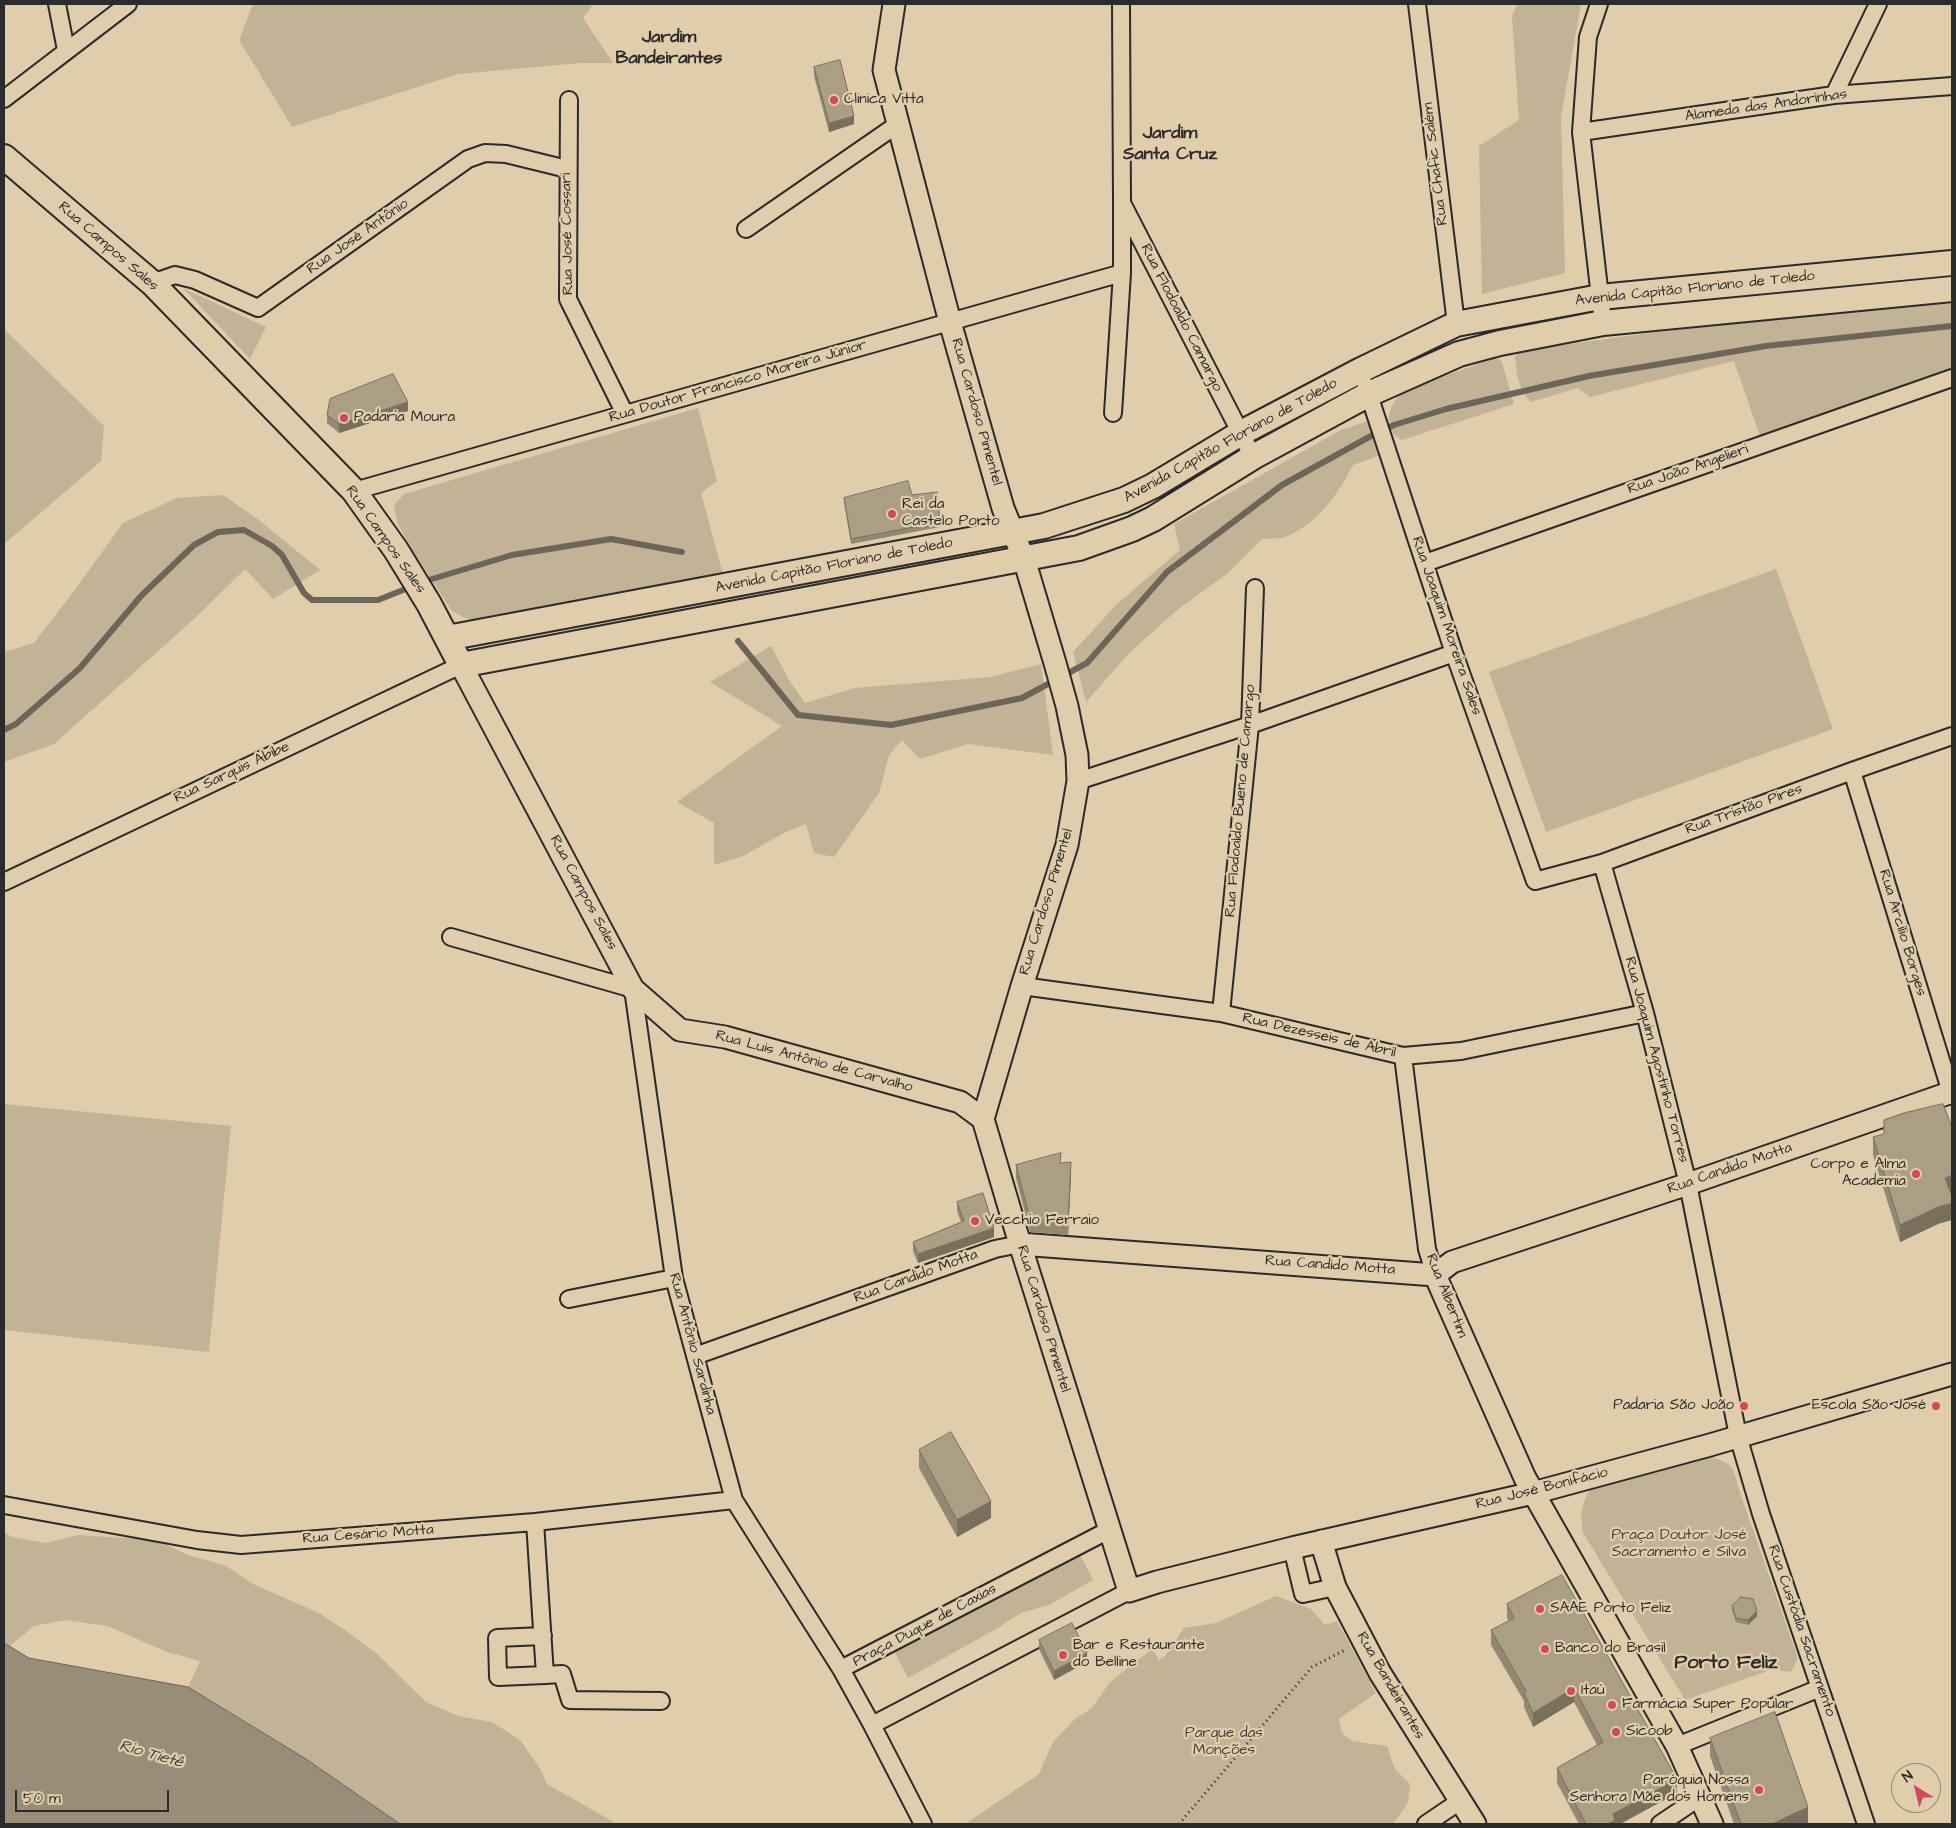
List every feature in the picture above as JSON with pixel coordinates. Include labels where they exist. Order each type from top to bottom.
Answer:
[{"type":"main road","name":"Rua Campos Sales","points":[[4,158],[152,283],[354,491],[396,550],[429,604],[461,664]]},
{"type":"main road","name":"Avenida Capitão Floriano de Toledo","points":[[447,638],[1044,526],[1124,500],[1154,486],[1241,433],[1361,370],[1456,324],[1600,297],[1952,262]]},
{"type":"main road","name":"Avenida Capitão Floriano de Toledo","points":[[461,664],[832,596],[1079,548],[1132,529],[1153,519],[1253,457],[1369,394],[1460,354],[1500,343],[1603,323],[1952,289]]},
{"type":"main road","points":[[829,567],[832,596]]},
{"type":"street","points":[[56,4],[66,50]]},
{"type":"street","points":[[4,99],[128,4]]},
{"type":"street","name":"Rua Cardoso Pimentel","points":[[894,4],[884,70],[950,322],[1003,508],[1024,559],[1055,663],[1067,706],[1077,755],[1078,781],[1067,845],[1022,986],[983,1119],[1020,1244],[1129,1591]]},
{"type":"street","name":"Rua Flodoaldo Camargo","points":[[1113,413],[1122,273],[1121,4]]},
{"type":"street","name":"Rua Chafic Salém","points":[[1417,4],[1456,324]]},
{"type":"street","points":[[1598,4],[1588,37],[1581,132],[1603,323]]},
{"type":"street","points":[[1834,95],[1878,4]]},
{"type":"street","name":"Alameda das Andorinhas","points":[[1581,132],[1834,95],[1952,86]]},
{"type":"street","name":"Rua José Cossari","points":[[569,100],[567,169],[568,299],[625,414]]},
{"type":"street","points":[[746,229],[898,124]]},
{"type":"street","name":"Rua José Antônio","points":[[152,283],[175,275],[195,280],[258,308],[468,159],[486,153],[506,154],[567,169]]},
{"type":"street","name":"Rua Flodoaldo Camargo","points":[[1122,203],[1253,457]]},
{"type":"street","name":"Rua Doutor Francisco Moreira Júnior","points":[[354,491],[1122,273]]},
{"type":"street","name":"Rua Joaquim Moreira Sales","points":[[1361,370],[1454,653],[1535,881]]},
{"type":"street","name":"Rua João Angelieri","points":[[1424,563],[1952,378]]},
{"type":"street","name":"Rua Flodoaldo Bueno de Camargo","points":[[1221,1013],[1250,725],[1255,588]]},
{"type":"street","points":[[1078,781],[1250,725],[1454,653]]},
{"type":"street","name":"Rua Sarquis Abibe","points":[[4,882],[461,664]]},
{"type":"street","name":"Rua Campos Sales","points":[[461,664],[633,988]]},
{"type":"street","name":"Rua Tristão Pires","points":[[1535,881],[1602,862],[1952,736]]},
{"type":"street","name":"Rua Arcílio Borges","points":[[1852,771],[1952,1094]]},
{"type":"street","name":"Rua Joaquim Agostinho Torres","points":[[1602,862],[1645,1013],[1688,1184],[1738,1436]]},
{"type":"street","name":"Rua Luis Antônio de Carvalho","points":[[451,938],[633,988],[680,1030],[725,1037],[960,1102],[983,1119]]},
{"type":"street","name":"Rua Dezesseis de Abril","points":[[1022,986],[1221,1013],[1403,1056],[1461,1051],[1645,1013]]},
{"type":"street","name":"Rua Antônio Sardinha","points":[[633,988],[674,1278],[734,1500],[841,1669]]},
{"type":"street","name":"Rua Albertim","points":[[1403,1056],[1427,1249],[1436,1275],[1533,1493],[1677,1746],[1712,1824]]},
{"type":"street","name":"Rua Candido Motta","points":[[695,1356],[995,1249],[1020,1244],[1436,1275],[1452,1262],[1952,1094]]},
{"type":"street","points":[[569,1299],[674,1278]]},
{"type":"street","name":"Rua José Bonifácio","points":[[1129,1591],[1157,1582],[1292,1548],[1533,1493],[1952,1374]]},
{"type":"street","name":"Rua Custódia Sacramento","points":[[1738,1436],[1761,1514],[1866,1824]]},
{"type":"street","name":"Rua Cesário Motta","points":[[4,1505],[197,1540],[240,1545],[535,1522],[734,1500]]},
{"type":"street","points":[[535,1522],[545,1675]]},
{"type":"street","name":"Praça Duque de Caxias","points":[[923,1824],[841,1669],[1109,1530]]},
{"type":"street","name":"Rua Bandeirantes","points":[[1321,1541],[1335,1587],[1380,1674],[1475,1824]]},
{"type":"street","points":[[1292,1548],[1303,1594],[1335,1587]]},
{"type":"street","points":[[872,1725],[1129,1591]]},
{"type":"street","points":[[543,1636],[497,1638],[498,1677],[562,1674],[570,1700],[661,1701]]},
{"type":"street","points":[[1677,1746],[1820,1688]]},
{"type":"street","points":[[1660,1824],[1700,1797]]},
{"type":"street","points":[[1426,1824],[1460,1801]]},
{"type":"path","points":[[1178,1824],[1312,1667],[1345,1650]]},
{"type":"green space","points":[[253,4],[593,4],[583,18],[613,63],[580,63],[458,74],[292,127],[239,40]]},
{"type":"green space","points":[[1517,4],[1581,4],[1561,117],[1565,273],[1482,294],[1479,146],[1519,120],[1512,16]]},
{"type":"green space","points":[[183,288],[266,327],[250,359]]},
{"type":"green space","points":[[1952,303],[1952,369],[1760,436],[1734,361],[1590,397],[1578,388],[1531,402],[1521,387],[1515,357],[1519,352],[1627,336],[1735,323]]},
{"type":"green space","points":[[4,329],[104,426],[101,461],[4,544]]},
{"type":"green space","points":[[1496,358],[1501,360],[1514,404],[1402,440],[1393,434],[1388,419],[1392,405],[1404,390]]},
{"type":"green space","points":[[698,408],[717,481],[701,493],[724,578],[488,621],[467,619],[452,611],[411,548],[397,522],[394,505],[404,494]]},
{"type":"green space","points":[[1368,421],[1378,456],[1353,465],[1333,498],[1305,526],[1282,538],[1262,539],[1228,573],[1176,611],[1131,651],[1086,702],[1073,652],[1117,604],[1180,550],[1174,524],[1341,430]]},
{"type":"green space","points":[[223,495],[259,520],[320,570],[273,599],[245,569],[194,619],[54,744],[4,762],[4,652],[34,643],[123,523],[177,498]]},
{"type":"green space","points":[[1776,569],[1833,729],[1546,832],[1489,672]]},
{"type":"green space","points":[[771,646],[789,680],[805,703],[855,688],[990,677],[1041,664],[1053,755],[968,744],[920,759],[902,740],[889,755],[879,793],[834,857],[814,853],[806,824],[786,832],[743,856],[714,865],[714,823],[677,802],[782,726],[710,682]]},
{"type":"green space","points":[[4,1104],[231,1126],[209,1352],[4,1330]]},
{"type":"green space","name":"Praça Doutor José Sacramento e Silva","points":[[1712,1457],[1724,1461],[1733,1470],[1798,1658],[1791,1672],[1773,1669],[1685,1700],[1583,1533],[1582,1509],[1591,1488]]},
{"type":"green space","points":[[4,1532],[12,1537],[46,1543],[78,1535],[156,1540],[188,1555],[226,1566],[253,1584],[319,1613],[346,1631],[377,1654],[426,1702],[458,1716],[492,1722],[520,1740],[541,1770],[547,1784],[617,1824],[400,1824],[306,1759],[188,1687],[200,1661],[167,1652],[108,1626],[65,1620],[34,1626],[4,1651]]},
{"type":"green space","points":[[1080,1555],[1093,1580],[1049,1605],[1021,1613],[908,1678],[894,1651]]},
{"type":"green space","name":"Parque das Monções","points":[[1276,1596],[1311,1609],[1325,1625],[1337,1621],[1376,1693],[1339,1719],[1342,1733],[1352,1741],[1387,1746],[1395,1769],[1410,1784],[1408,1803],[1393,1824],[965,1824],[1039,1774],[1053,1742],[1075,1719],[1092,1708],[1110,1682],[1152,1649],[1159,1660],[1165,1656],[1184,1628],[1216,1623]]},
{"type":"water","name":"Rio Tietê","points":[[4,1643],[29,1658],[188,1687],[306,1759],[400,1824],[4,1824]]},
{"type":"building","name":"Clinica Vitta","points":[[840,60],[854,116],[829,123],[814,67]]},
{"type":"building","points":[[393,374],[408,402],[339,424],[327,415],[330,399]]},
{"type":"building","name":"Rei da Castelo Porto","points":[[908,481],[912,495],[937,492],[940,522],[851,539],[844,498]]},
{"type":"building","name":"Corpo e Alma Academia","points":[[1943,1104],[1952,1127],[1952,1175],[1945,1178],[1952,1196],[1952,1203],[1938,1207],[1900,1225],[1873,1137],[1884,1134],[1884,1120],[1904,1113]]},
{"type":"building","points":[[1061,1153],[1060,1163],[1071,1162],[1068,1222],[1030,1219],[1016,1165]]},
{"type":"building","points":[[983,1193],[994,1228],[918,1254],[913,1242],[964,1221],[957,1202]]},
{"type":"building","points":[[951,1432],[991,1501],[957,1520],[919,1450]]},
{"type":"building","points":[[1562,1575],[1677,1779],[1613,1814],[1615,1820],[1608,1824],[1586,1824],[1557,1768],[1603,1742],[1574,1688],[1533,1713],[1524,1693],[1526,1691],[1491,1630],[1514,1618],[1507,1604]]},
{"type":"building","points":[[1741,1597],[1753,1599],[1757,1611],[1748,1620],[1736,1618],[1732,1606]]},
{"type":"building","name":"Bar e Restaurante do Belline","points":[[1072,1623],[1087,1653],[1054,1671],[1039,1640]]},
{"type":"building","name":"Paróquia Nossa Senhora Mãe dos Homens","points":[[1775,1712],[1808,1807],[1772,1824],[1741,1824],[1710,1738]]},
{"type":"waterway","points":[[738,641],[798,715],[891,725],[1022,698],[1087,663],[1167,572],[1282,485],[1394,425],[1446,409],[1589,376],[1766,346],[1952,326]]},
{"type":"waterway","points":[[4,730],[16,724],[80,668],[141,596],[194,545],[218,532],[244,530],[272,546],[282,555],[304,593],[312,600],[378,600],[413,586]]},
{"type":"waterway","points":[[422,582],[512,555],[611,539],[682,552]]},
{"type":"place","name":"Clinica Vitta","points":[[834,100]]},
{"type":"place","name":"Padaria Moura","points":[[344,418]]},
{"type":"place","name":"Rei da Castelo Porto","points":[[892,514]]},
{"type":"place","name":"Corpo e Alma Academia","points":[[1916,1174]]},
{"type":"place","name":"Vecchio Ferraio","points":[[975,1221]]},
{"type":"place","name":"Padaria São João","points":[[1744,1406]]},
{"type":"place","name":"Escola São José","points":[[1936,1406]]},
{"type":"place","name":"SAAE Porto Feliz","points":[[1540,1609]]},
{"type":"place","name":"Banco do Brasil","points":[[1545,1649]]},
{"type":"place","name":"Bar e Restaurante do Belline","points":[[1063,1655]]},
{"type":"place","name":"Itaú","points":[[1571,1691]]},
{"type":"place","name":"Farmácia Super Popular","points":[[1612,1705]]},
{"type":"place","name":"Sicoob","points":[[1616,1732]]},
{"type":"place","name":"Paróquia Nossa Senhora Mãe dos Homens","points":[[1759,1790]]},
{"type":"district","name":"Jardim Bandeirantes","points":[[669,48]]},
{"type":"district","name":"Jardim Santa Cruz","points":[[1170,144]]},
{"type":"district","name":"Porto Feliz","points":[[1726,1664]]}]
